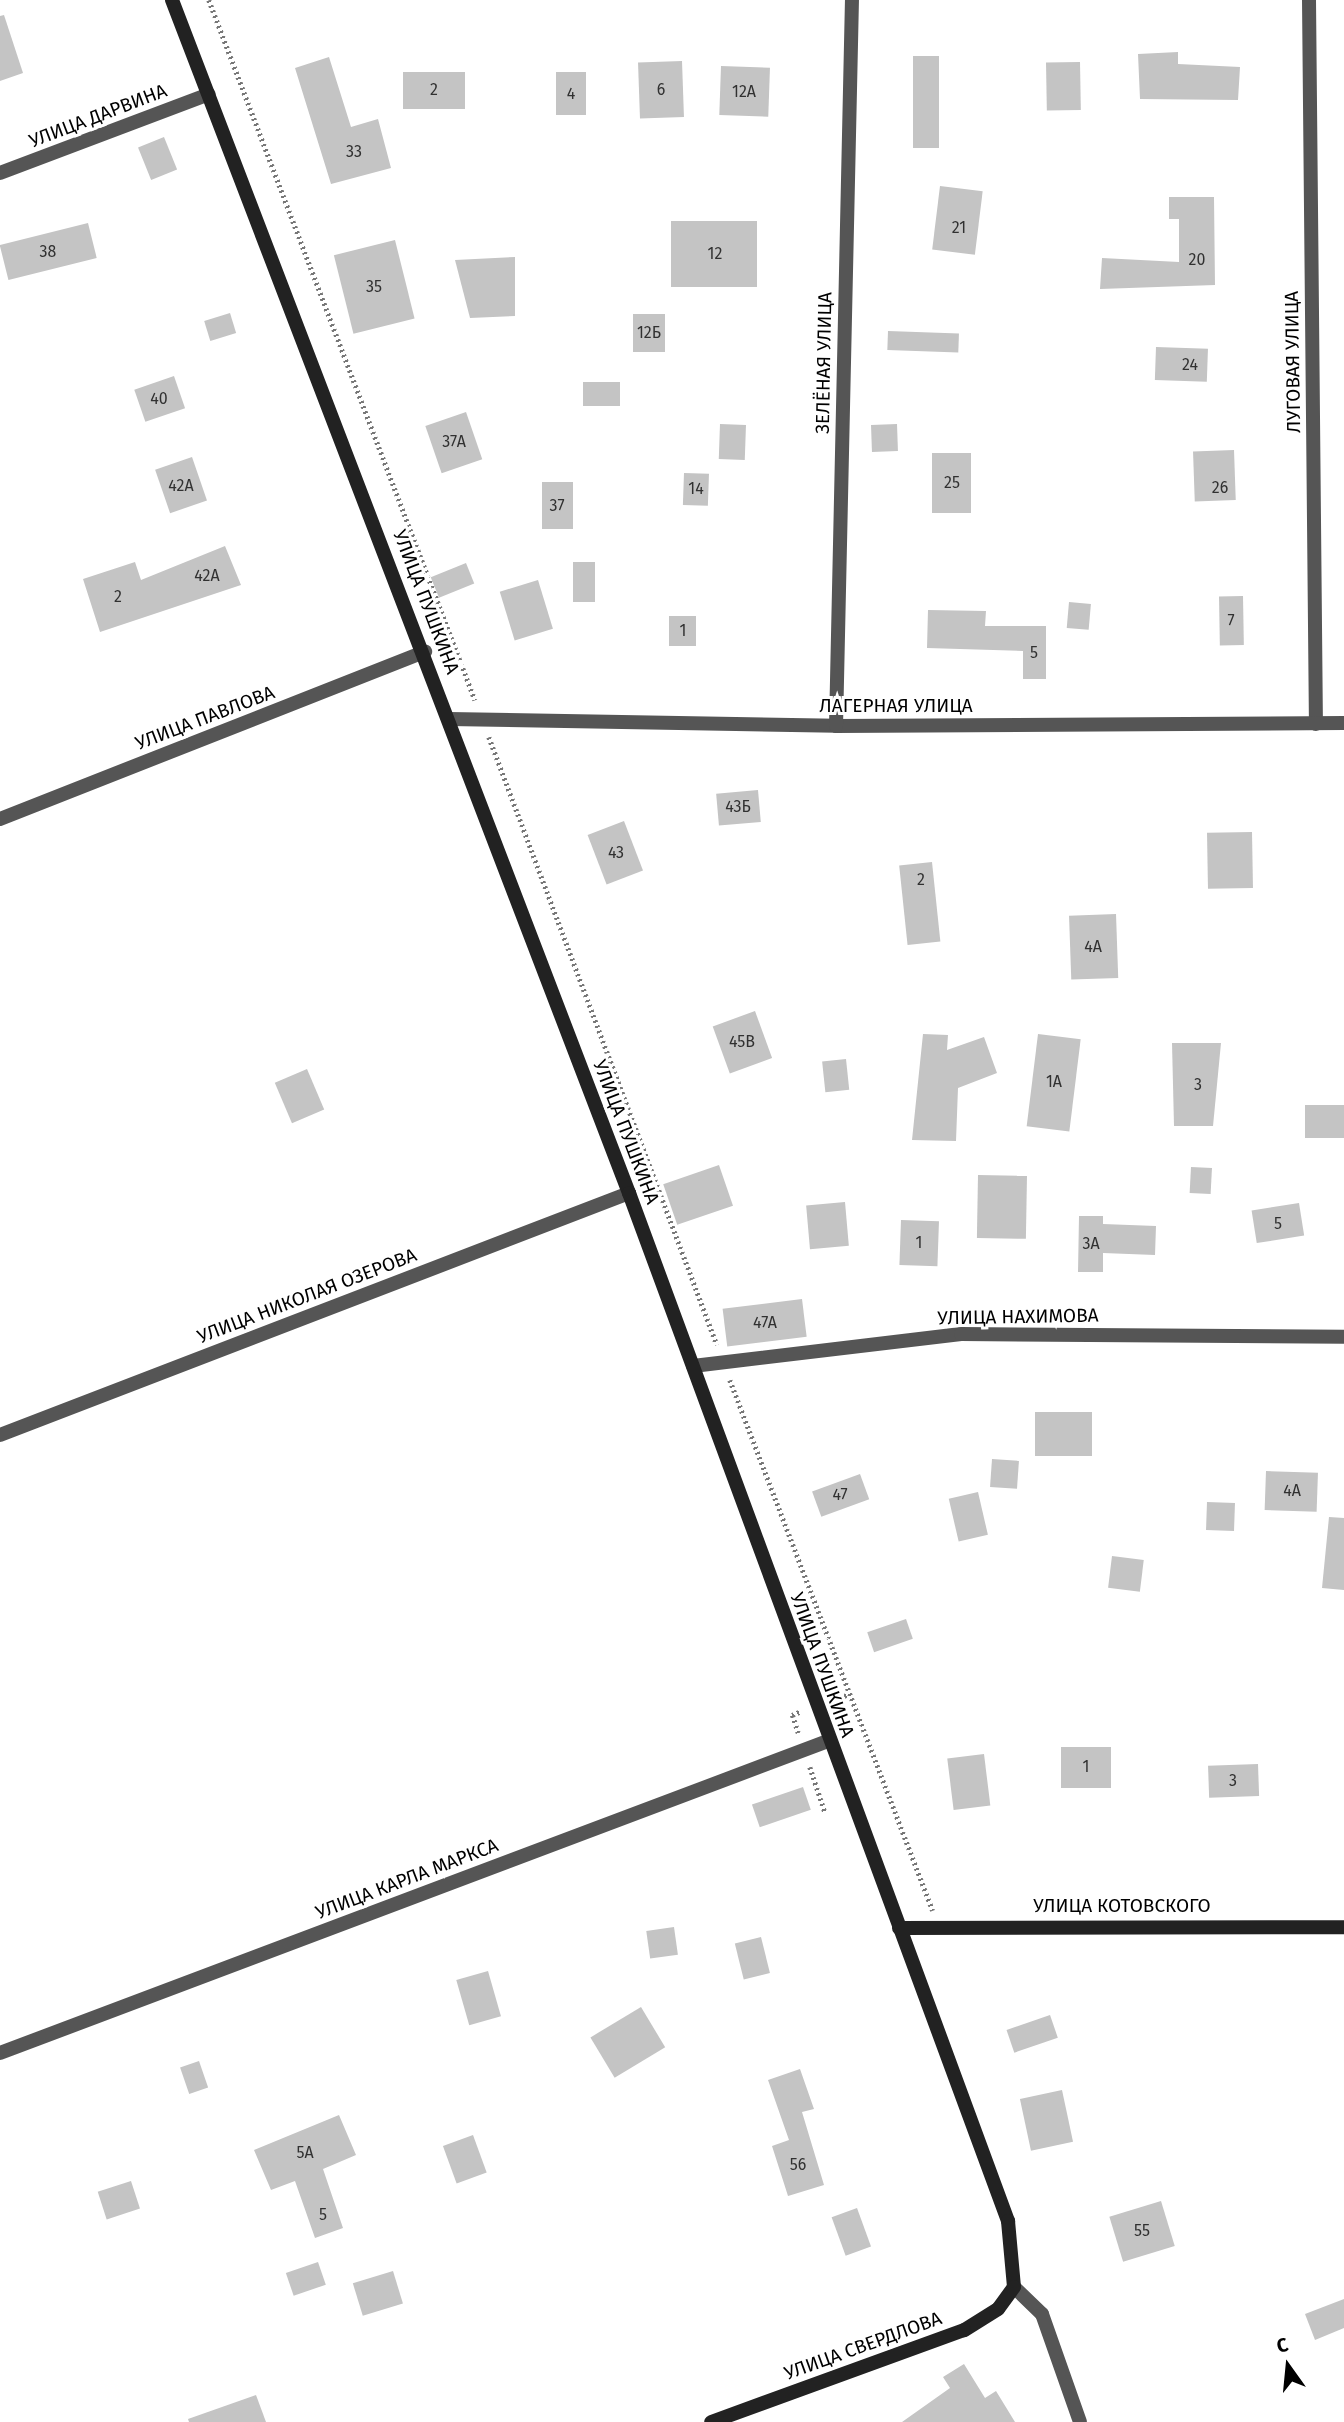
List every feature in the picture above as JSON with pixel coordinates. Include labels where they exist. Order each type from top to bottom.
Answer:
[{"type":"main road","name":"УЛИЦА ПУШКИНА","points":[[172,0],[425,652],[693,1366],[828,1741],[1007,2221],[1014,2287]]},
{"type":"main road","name":"УЛИЦА КОТОВСКОГО","points":[[899,1928],[939,1925],[1344,1927]]},
{"type":"main road","name":"УЛИЦА СВЕРДЛОВА","points":[[711,2422],[964,2330],[998,2309],[1014,2287]]},
{"type":"street","name":"ЗЕЛЁНАЯ УЛИЦА","points":[[835,726],[852,0]]},
{"type":"street","name":"ЛУГОВАЯ УЛИЦА","points":[[1309,0],[1316,724]]},
{"type":"street","name":"УЛИЦА ДАРВИНА","points":[[0,173],[209,94]]},
{"type":"street","name":"УЛИЦА ПАВЛОВА","points":[[0,819],[425,652]]},
{"type":"street","name":"ЛАГЕРНАЯ УЛИЦА","points":[[449,719],[835,726],[1344,723]]},
{"type":"street","name":"УЛИЦА НИКОЛАЯ ОЗЕРОВА","points":[[0,1435],[629,1193]]},
{"type":"street","name":"УЛИЦА НАХИМОВА","points":[[693,1366],[961,1334],[1344,1337]]},
{"type":"street","name":"УЛИЦА КАРЛА МАРКСА","points":[[0,2053],[828,1741]]},
{"type":"street","points":[[1014,2287],[1042,2314],[1080,2422]]},
{"type":"path","points":[[209,0],[723,1362],[939,1925]]},
{"type":"path","points":[[830,1701],[849,1694]]},
{"type":"building","points":[[4,15],[23,73],[0,81],[0,16]]},
{"type":"building","points":[[1178,52],[1178,64],[1240,67],[1238,100],[1140,99],[1138,54]]},
{"type":"building","points":[[913,56],[939,56],[939,148],[913,148]]},
{"type":"building","points":[[329,57],[351,127],[378,119],[391,168],[331,184],[295,68]]},
{"type":"building","points":[[682,61],[684,117],[640,119],[638,63]]},
{"type":"building","points":[[1080,62],[1081,110],[1047,111],[1046,63]]},
{"type":"building","points":[[721,66],[770,68],[768,117],[719,115]]},
{"type":"building","points":[[403,72],[465,72],[465,109],[403,109]]},
{"type":"building","points":[[556,72],[586,72],[586,115],[556,115]]},
{"type":"building","points":[[164,137],[177,169],[151,180],[138,147]]},
{"type":"building","points":[[940,186],[983,191],[975,255],[932,250]]},
{"type":"building","points":[[1169,197],[1214,197],[1215,285],[1100,289],[1102,258],[1179,262],[1179,219],[1169,219]]},
{"type":"building","points":[[671,221],[757,221],[757,287],[671,287]]},
{"type":"building","points":[[88,223],[97,258],[8,280],[0,245]]},
{"type":"building","points":[[395,240],[415,319],[353,334],[334,255]]},
{"type":"building","points":[[515,257],[515,316],[470,318],[455,260]]},
{"type":"building","points":[[230,313],[236,333],[210,341],[204,321]]},
{"type":"building","points":[[633,314],[665,314],[665,352],[633,352]]},
{"type":"building","points":[[888,331],[959,333],[958,352],[887,350]]},
{"type":"building","points":[[1156,347],[1208,349],[1207,382],[1155,380]]},
{"type":"building","points":[[174,376],[185,408],[145,422],[134,390]]},
{"type":"building","points":[[583,382],[620,382],[620,406],[583,406]]},
{"type":"building","points":[[466,412],[482,459],[442,473],[425,426]]},
{"type":"building","points":[[720,424],[746,425],[745,460],[719,459]]},
{"type":"building","points":[[897,424],[898,451],[872,452],[871,425]]},
{"type":"building","points":[[1234,450],[1236,500],[1195,501],[1193,451]]},
{"type":"building","points":[[932,453],[971,453],[971,513],[932,513]]},
{"type":"building","points":[[192,457],[207,500],[170,513],[155,470]]},
{"type":"building","points":[[684,473],[709,474],[708,506],[683,505]]},
{"type":"building","points":[[542,482],[573,482],[573,529],[542,529]]},
{"type":"building","points":[[225,546],[241,585],[100,632],[83,579],[135,562],[141,580]]},
{"type":"building","points":[[573,562],[595,562],[595,602],[573,602]]},
{"type":"building","points":[[466,563],[474,583],[439,598],[431,577]]},
{"type":"building","points":[[538,580],[553,629],[515,640],[500,592]]},
{"type":"building","points":[[1219,596],[1243,596],[1244,645],[1220,645]]},
{"type":"building","points":[[1069,602],[1091,604],[1089,630],[1067,628]]},
{"type":"building","points":[[928,610],[986,611],[985,626],[1046,626],[1046,679],[1023,679],[1023,651],[927,648]]},
{"type":"building","points":[[669,616],[696,616],[696,646],[669,646]]},
{"type":"building","points":[[758,790],[761,822],[719,826],[716,794]]},
{"type":"building","points":[[624,821],[643,870],[607,884],[588,835]]},
{"type":"building","points":[[1252,832],[1253,888],[1208,889],[1207,833]]},
{"type":"building","points":[[932,862],[940,942],[908,945],[899,865]]},
{"type":"building","points":[[1116,914],[1118,978],[1071,980],[1069,916]]},
{"type":"building","points":[[755,1011],[772,1058],[730,1073],[713,1026]]},
{"type":"building","points":[[923,1034],[948,1035],[947,1050],[984,1037],[997,1073],[958,1088],[956,1141],[912,1140]]},
{"type":"building","points":[[1038,1034],[1081,1039],[1069,1132],[1027,1126]]},
{"type":"building","points":[[1172,1043],[1221,1043],[1213,1126],[1174,1126]]},
{"type":"building","points":[[846,1059],[849,1090],[825,1092],[822,1062]]},
{"type":"building","points":[[307,1069],[324,1110],[292,1123],[275,1083]]},
{"type":"building","points":[[1305,1105],[1344,1105],[1344,1138],[1305,1138]]},
{"type":"building","points":[[719,1165],[733,1206],[677,1225],[663,1184]]},
{"type":"building","points":[[1191,1167],[1212,1168],[1211,1194],[1190,1193]]},
{"type":"building","points":[[978,1175],[1027,1176],[1026,1239],[977,1238]]},
{"type":"building","points":[[845,1202],[849,1246],[810,1249],[806,1205]]},
{"type":"building","points":[[1299,1203],[1304,1236],[1257,1243],[1252,1211]]},
{"type":"building","points":[[1079,1216],[1103,1216],[1103,1224],[1156,1226],[1155,1255],[1103,1253],[1103,1272],[1078,1272]]},
{"type":"building","points":[[901,1220],[939,1221],[937,1266],[899,1265]]},
{"type":"building","points":[[802,1299],[807,1337],[727,1346],[723,1309]]},
{"type":"building","points":[[1035,1412],[1092,1412],[1092,1456],[1035,1456]]},
{"type":"building","points":[[992,1459],[1019,1461],[1017,1489],[990,1487]]},
{"type":"building","points":[[1266,1471],[1318,1473],[1317,1512],[1265,1510]]},
{"type":"building","points":[[860,1474],[869,1499],[821,1517],[812,1491]]},
{"type":"building","points":[[978,1492],[988,1535],[959,1542],[949,1499]]},
{"type":"building","points":[[1207,1502],[1235,1503],[1234,1531],[1206,1530]]},
{"type":"building","points":[[1329,1517],[1344,1518],[1344,1590],[1322,1588]]},
{"type":"building","points":[[1112,1556],[1144,1560],[1140,1592],[1108,1588]]},
{"type":"building","points":[[906,1619],[913,1639],[874,1652],[867,1632]]},
{"type":"building","points":[[1061,1747],[1111,1747],[1111,1788],[1061,1788]]},
{"type":"building","points":[[984,1754],[990,1806],[954,1810],[947,1759]]},
{"type":"building","points":[[1258,1764],[1259,1796],[1209,1798],[1208,1766]]},
{"type":"building","points":[[803,1787],[811,1810],[760,1827],[752,1805]]},
{"type":"building","points":[[674,1927],[678,1955],[650,1959],[646,1931]]},
{"type":"building","points":[[761,1937],[770,1973],[744,1979],[735,1944]]},
{"type":"building","points":[[488,1971],[501,2016],[469,2025],[456,1980]]},
{"type":"building","points":[[641,2007],[665,2047],[615,2078],[590,2037]]},
{"type":"building","points":[[1050,2015],[1058,2038],[1014,2053],[1007,2030]]},
{"type":"building","points":[[199,2061],[208,2087],[189,2094],[180,2068]]},
{"type":"building","points":[[800,2069],[814,2109],[802,2112],[824,2185],[788,2196],[772,2146],[789,2140],[768,2080]]},
{"type":"building","points":[[1062,2090],[1073,2142],[1031,2151],[1020,2099]]},
{"type":"building","points":[[339,2115],[356,2155],[323,2169],[343,2228],[315,2238],[295,2181],[271,2190],[254,2150]]},
{"type":"building","points":[[473,2135],[487,2173],[457,2184],[443,2146]]},
{"type":"building","points":[[131,2181],[140,2209],[107,2219],[98,2192]]},
{"type":"building","points":[[1161,2201],[1175,2246],[1123,2262],[1109,2217]]},
{"type":"building","points":[[857,2208],[871,2247],[846,2256],[832,2217]]},
{"type":"building","points":[[318,2262],[326,2285],[294,2296],[286,2273]]},
{"type":"building","points":[[393,2271],[403,2304],[363,2316],[353,2283]]},
{"type":"building","points":[[1344,2299],[1344,2328],[1315,2340],[1305,2314]]},
{"type":"building","points":[[964,2364],[985,2398],[996,2391],[1015,2422],[902,2422],[950,2388],[943,2377]]},
{"type":"building","points":[[256,2395],[266,2422],[189,2422],[188,2419]]}]
